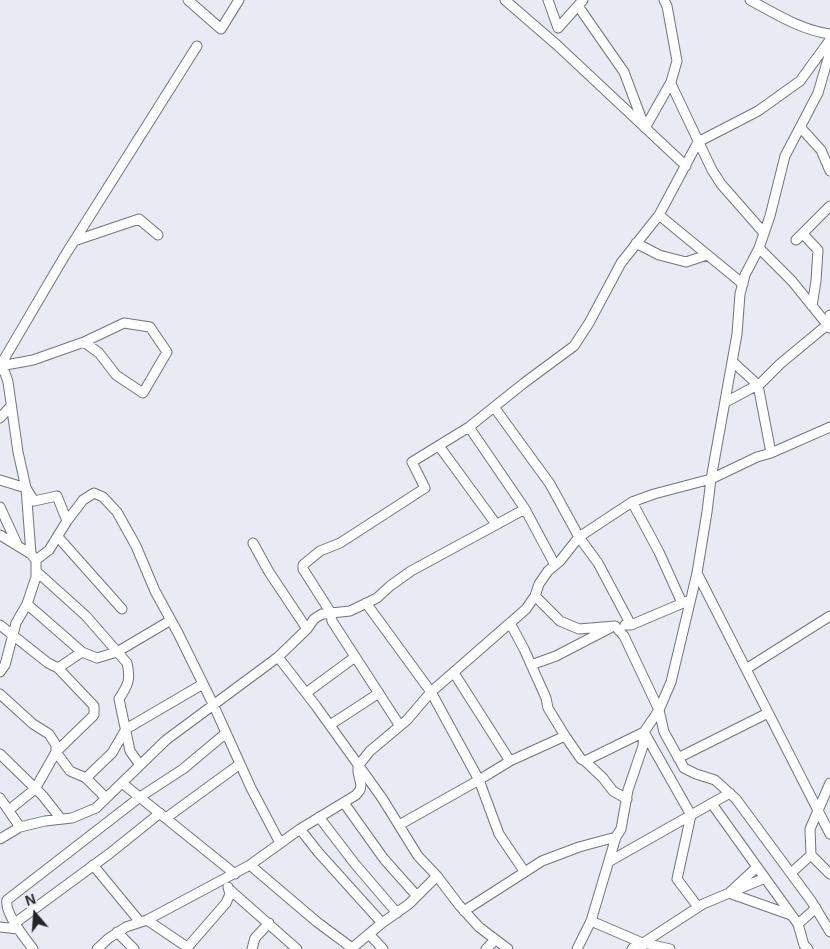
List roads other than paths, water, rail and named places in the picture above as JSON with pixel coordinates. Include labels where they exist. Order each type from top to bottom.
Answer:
[{"type":"street","points":[[188,0],[221,28],[239,0]]},
{"type":"street","points":[[506,0],[686,166]]},
{"type":"street","points":[[548,0],[558,28],[557,45]]},
{"type":"street","points":[[645,128],[671,82],[677,61],[667,6],[664,0]]},
{"type":"street","points":[[750,0],[797,25],[816,32],[830,34]]},
{"type":"street","points":[[558,28],[581,3],[624,72],[645,128]]},
{"type":"street","points":[[400,726],[332,621],[332,613],[303,568],[303,564],[320,551],[340,543],[425,488],[412,462],[469,427],[574,346],[621,263],[659,215],[698,142],[758,111],[800,81],[830,40]]},
{"type":"street","points":[[0,366],[74,241],[197,46]]},
{"type":"street","points":[[585,761],[644,732],[659,710],[671,682],[686,601],[697,573],[711,479],[733,362],[740,294],[745,275],[759,248],[770,216],[785,156],[818,93],[830,52]]},
{"type":"street","points":[[671,82],[712,170],[721,184],[764,233]]},
{"type":"street","points":[[800,128],[821,150],[830,171]]},
{"type":"street","points":[[812,306],[818,250],[799,237],[830,206]]},
{"type":"street","points":[[659,215],[743,284]]},
{"type":"street","points":[[74,241],[140,218],[158,235]]},
{"type":"street","points":[[636,243],[659,255],[686,262],[707,255]]},
{"type":"street","points":[[759,248],[792,281],[829,327]]},
{"type":"street","points":[[726,402],[758,385],[780,364],[829,327],[830,315]]},
{"type":"street","points":[[0,366],[33,360],[84,342],[124,323],[150,327],[167,352],[144,393],[116,375],[99,353],[84,342]]},
{"type":"street","points":[[733,362],[758,385],[771,453]]},
{"type":"street","points":[[0,366],[7,377],[18,452],[26,488],[36,571],[36,577],[27,604],[16,623],[5,664],[0,672]]},
{"type":"street","points":[[0,418],[11,406]]},
{"type":"street","points":[[494,407],[539,467],[580,538],[598,562],[631,625]]},
{"type":"street","points":[[469,427],[525,509],[555,565]]},
{"type":"street","points":[[98,949],[117,932],[126,927],[144,921],[226,884],[236,874],[280,843],[344,803],[360,790],[358,766],[370,752],[400,726],[431,692],[526,609],[548,571],[580,538],[632,502],[654,494],[711,479],[757,457],[771,453],[830,427]]},
{"type":"street","points":[[439,446],[496,524]]},
{"type":"street","points":[[0,480],[26,488],[34,501],[57,496],[67,521]]},
{"type":"street","points":[[34,557],[48,550],[83,500],[94,492],[103,497],[116,512],[132,538],[154,591],[214,704],[240,764],[280,843]]},
{"type":"street","points":[[632,502],[686,601]]},
{"type":"street","points":[[0,507],[17,544]]},
{"type":"street","points":[[0,839],[20,827],[84,814],[96,808],[166,740],[278,657],[307,629],[314,619],[322,614],[350,611],[378,598],[390,586],[411,571],[525,509]]},
{"type":"street","points":[[0,536],[17,544],[34,557]]},
{"type":"street","points":[[58,537],[122,609]]},
{"type":"street","points":[[253,543],[269,572],[307,629]]},
{"type":"street","points":[[36,571],[86,616],[127,663],[129,682],[119,700],[130,751],[140,765]]},
{"type":"street","points":[[697,573],[830,834]]},
{"type":"street","points":[[535,596],[560,621],[579,629],[631,625],[686,601]]},
{"type":"street","points":[[366,603],[431,692],[479,780],[499,834],[524,871]]},
{"type":"street","points":[[27,604],[82,652],[97,658],[118,652],[170,620]]},
{"type":"street","points":[[746,670],[830,616]]},
{"type":"street","points":[[510,623],[546,698],[548,708],[580,759],[585,761],[603,778],[613,791],[627,799]]},
{"type":"street","points":[[0,625],[48,663],[58,668],[94,706],[95,711],[94,715],[56,752],[35,789],[9,810]]},
{"type":"street","points":[[531,665],[556,656],[615,626]]},
{"type":"street","points":[[615,626],[624,636],[659,710],[664,732],[684,768],[715,780],[736,799],[816,908],[830,932]]},
{"type":"street","points":[[58,668],[82,652]]},
{"type":"street","points":[[278,657],[382,798],[418,856],[479,927],[508,949]]},
{"type":"street","points":[[306,693],[355,657]]},
{"type":"street","points":[[454,673],[510,761]]},
{"type":"street","points":[[86,778],[112,752],[126,729],[203,684]]},
{"type":"street","points":[[330,725],[379,693]]},
{"type":"street","points":[[0,694],[33,724],[49,734],[56,744],[56,752],[70,771],[86,778],[106,798]]},
{"type":"street","points":[[678,758],[768,713]]},
{"type":"street","points":[[578,949],[591,921],[616,838],[621,829],[627,799],[643,746],[644,732]]},
{"type":"street","points":[[644,732],[691,815],[677,879],[698,908]]},
{"type":"street","points":[[33,949],[16,926],[6,905],[7,900],[140,797],[183,769],[226,733]]},
{"type":"street","points":[[399,825],[510,761],[565,736]]},
{"type":"street","points":[[0,754],[35,789],[61,819]]},
{"type":"street","points":[[0,927],[16,926],[93,865],[163,815],[240,764]]},
{"type":"street","points":[[122,783],[236,874]]},
{"type":"street","points":[[830,784],[810,829],[811,855],[830,874]]},
{"type":"street","points":[[610,860],[730,793]]},
{"type":"street","points":[[0,798],[20,827]]},
{"type":"street","points":[[344,803],[384,859],[417,896]]},
{"type":"street","points":[[712,804],[798,924],[804,944],[808,949]]},
{"type":"street","points":[[319,817],[355,864],[397,913]]},
{"type":"street","points":[[300,829],[318,852],[382,923]]},
{"type":"street","points":[[464,911],[524,871],[555,856],[616,838]]},
{"type":"street","points":[[791,874],[811,855]]},
{"type":"street","points":[[93,865],[144,921],[186,948],[226,903],[230,894],[226,884]]},
{"type":"street","points":[[250,865],[351,949],[397,913],[437,876]]},
{"type":"street","points":[[729,893],[756,867]]},
{"type":"street","points":[[632,949],[642,945],[698,908],[765,878]]},
{"type":"street","points":[[226,884],[297,949]]},
{"type":"street","points":[[729,893],[792,916]]},
{"type":"street","points":[[798,924],[816,908]]},
{"type":"street","points":[[591,921],[642,945],[670,949]]},
{"type":"street","points":[[252,949],[255,938],[269,923]]},
{"type":"street","points":[[117,932],[134,949]]},
{"type":"street","points":[[369,934],[383,949]]},
{"type":"street","points":[[486,949],[496,940]]}]
